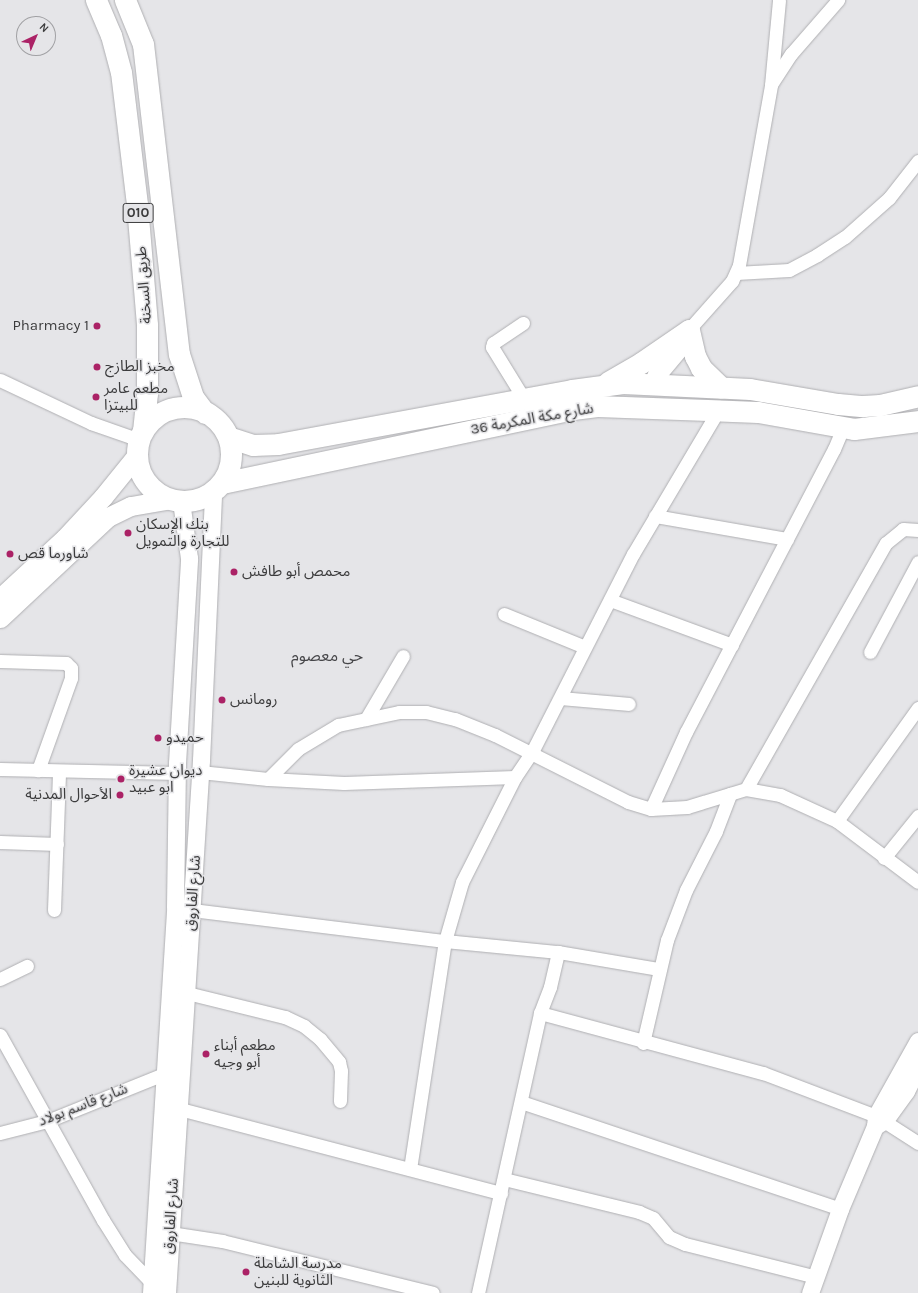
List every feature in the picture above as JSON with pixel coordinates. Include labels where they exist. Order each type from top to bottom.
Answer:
[{"type":"main road","name":"طريق السخنة","points":[[96,0],[111,35],[121,72],[137,205],[147,325],[147,393],[139,443]]},
{"type":"main road","name":"طريق السخنة","points":[[125,0],[143,44],[179,354],[192,397],[205,413]]},
{"type":"main road","points":[[601,385],[642,363],[690,330],[695,356],[701,368],[721,387]]},
{"type":"main road","points":[[572,409],[585,398],[633,393],[650,383],[660,400],[671,408]]},
{"type":"main road","name":"شارع مكة المكرمة 36","points":[[228,437],[253,445],[278,444],[601,385],[650,383],[721,387],[863,406],[880,406],[918,396]]},
{"type":"main road","name":"شارع مكة المكرمة 36","points":[[217,487],[572,409],[597,406],[719,409],[758,412],[843,428],[876,428],[918,421]]},
{"type":"main road","points":[[0,598],[65,538],[103,497],[139,443],[150,421],[170,409],[194,408],[219,422],[228,437],[231,452],[229,468],[217,487],[203,498],[131,506],[108,517],[0,618]]},
{"type":"main road","points":[[139,443],[140,470],[147,483],[158,493],[176,500]]},
{"type":"street","points":[[650,383],[655,371],[670,349],[690,330],[736,273],[771,85],[779,0]]},
{"type":"street","points":[[771,85],[792,54],[838,0]]},
{"type":"street","points":[[736,273],[789,270],[817,255],[845,237],[889,198],[918,160]]},
{"type":"street","points":[[523,323],[493,343],[492,347],[524,399]]},
{"type":"street","points":[[0,380],[91,423],[131,437],[139,443]]},
{"type":"street","points":[[410,1170],[445,941],[462,882],[516,777],[532,752],[585,647],[655,516],[719,409]]},
{"type":"street","points":[[651,808],[732,645],[843,428]]},
{"type":"street","name":"شارع الفاروق","points":[[167,1293],[180,1109],[217,487]]},
{"type":"street","name":"شارع الفاروق","points":[[151,1287],[175,907],[177,768],[189,558],[176,500]]},
{"type":"street","points":[[655,516],[787,539]]},
{"type":"street","points":[[746,789],[886,543],[903,529],[918,530]]},
{"type":"street","points":[[870,652],[918,562]]},
{"type":"street","points":[[610,600],[732,645]]},
{"type":"street","points":[[504,614],[585,647]]},
{"type":"street","points":[[366,719],[403,656]]},
{"type":"street","points":[[0,661],[66,663],[71,668],[71,678],[38,770]]},
{"type":"street","points":[[560,698],[629,704]]},
{"type":"street","points":[[838,821],[918,708]]},
{"type":"street","points":[[268,779],[298,749],[338,725],[399,712],[426,712],[454,719],[532,752],[628,802],[651,808],[687,807],[746,789],[780,795],[838,821],[884,858],[918,882]]},
{"type":"street","points":[[0,769],[59,772],[201,766],[268,779],[344,783],[516,777]]},
{"type":"street","points":[[54,910],[59,772]]},
{"type":"street","points":[[643,1043],[658,969],[686,890],[716,832],[730,794]]},
{"type":"street","points":[[884,858],[918,816]]},
{"type":"street","points":[[0,842],[57,844]]},
{"type":"street","points":[[192,910],[445,941],[558,952],[658,969]]},
{"type":"street","points":[[478,1293],[540,1013],[550,987],[558,952]]},
{"type":"street","points":[[0,979],[27,966]]},
{"type":"street","points":[[187,993],[285,1017],[304,1026],[320,1039],[339,1062],[342,1071],[340,1101]]},
{"type":"street","points":[[540,1013],[643,1043],[763,1073],[879,1120],[918,1143]]},
{"type":"street","points":[[1,1039],[114,1238],[151,1287]]},
{"type":"street","points":[[504,1179],[639,1212],[653,1218],[669,1237],[685,1244],[813,1285],[840,1209],[879,1120],[918,1041]]},
{"type":"street","points":[[879,1120],[906,1091],[918,1068]]},
{"type":"street","name":"شارع قاسم بولاد","points":[[0,1133],[47,1121],[164,1074]]},
{"type":"street","points":[[521,1102],[840,1209]]},
{"type":"street","points":[[180,1109],[501,1193]]},
{"type":"street","points":[[170,1234],[222,1241],[434,1293]]},
{"type":"place","name":"Pharmacy 1","points":[[97,326]]},
{"type":"place","name":"مخبز الطازج","points":[[97,367]]},
{"type":"place","name":"مطعم عامر للبيتزا","points":[[96,397]]},
{"type":"place","name":"بنك الإسكان للتجارة والتمويل","points":[[128,533]]},
{"type":"place","name":"شاورما قص","points":[[10,554]]},
{"type":"place","name":"محمص أبو طافش","points":[[234,572]]},
{"type":"place","name":"رومانس","points":[[222,700]]},
{"type":"place","name":"حميدو","points":[[158,738]]},
{"type":"place","name":"ديوان عشيرة ابو عبيد","points":[[121,779]]},
{"type":"place","name":"الأحوال المدنية","points":[[120,795]]},
{"type":"place","name":"مطعم أبناء أبو وجيه","points":[[206,1054]]},
{"type":"place","name":"مدرسة الشاملة الثانوية للبنين","points":[[246,1272]]},
{"type":"district","name":"حي معصوم","points":[[327,656]]}]
